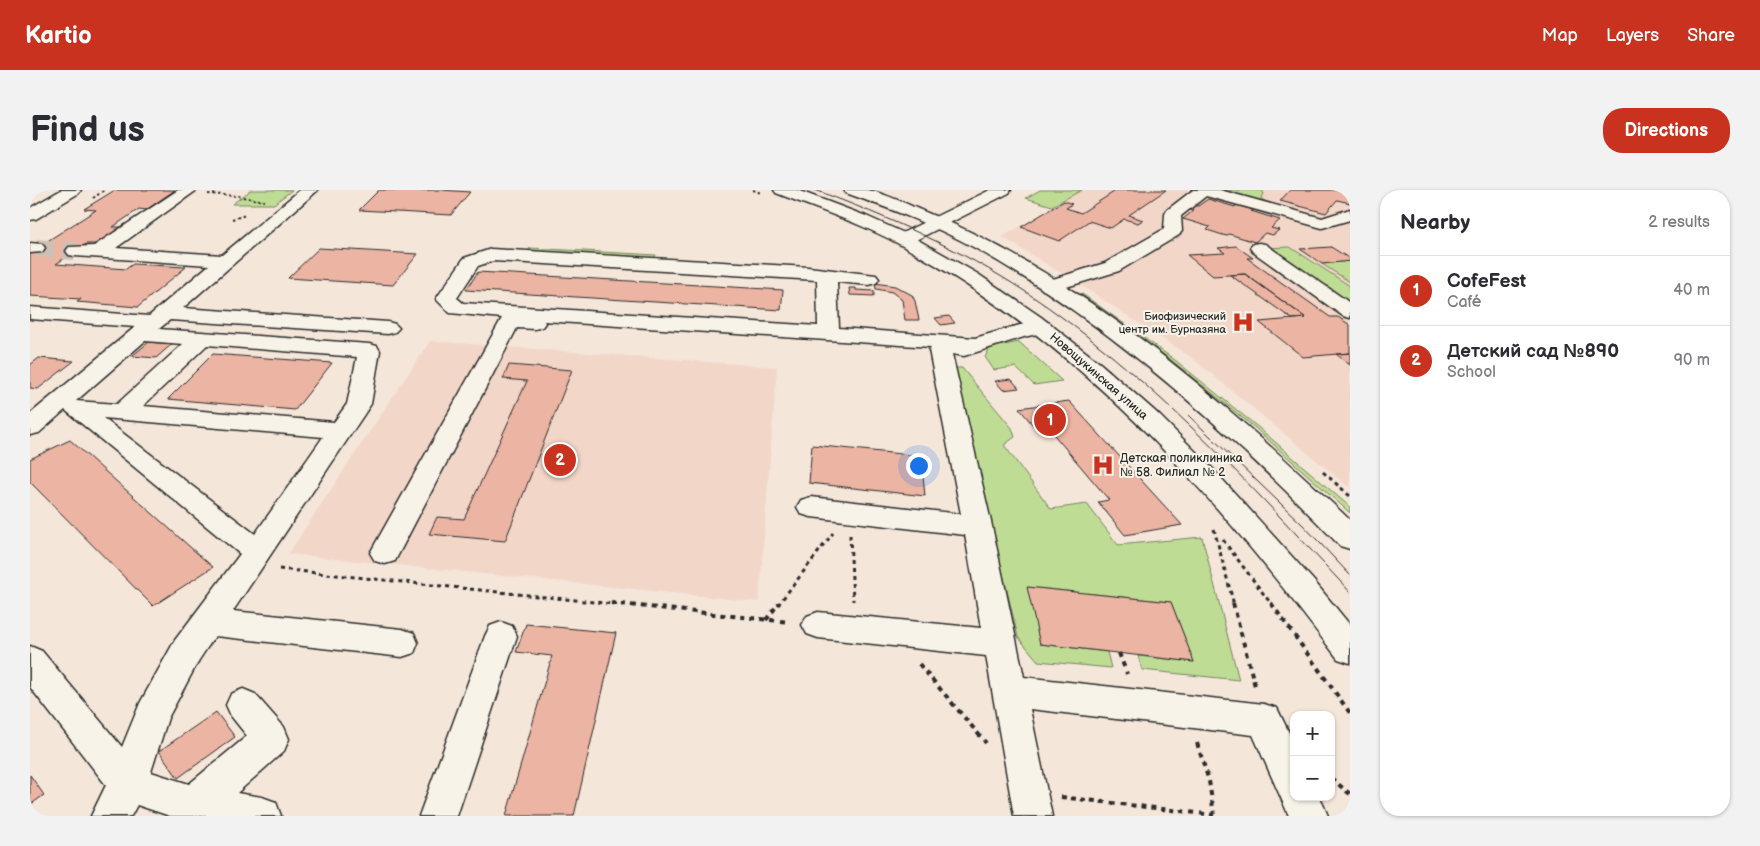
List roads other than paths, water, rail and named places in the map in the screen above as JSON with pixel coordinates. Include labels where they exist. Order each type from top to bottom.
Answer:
[{"type":"main road","points":[[30,215],[73,190]]},
{"type":"main road","points":[[48,413],[310,190]]},
{"type":"main road","name":"Новощукинская улица","points":[[782,190],[876,226],[904,239],[949,264],[1042,327],[1105,378],[1176,445],[1260,539],[1350,648]]},
{"type":"main road","points":[[852,190],[979,243],[1050,286],[1116,331],[1233,428],[1350,538]]},
{"type":"main road","points":[[904,239],[1003,190]]},
{"type":"main road","points":[[1050,286],[1112,267],[1174,230],[1173,214],[1202,190],[1322,223],[1350,214]]},
{"type":"main road","points":[[98,252],[196,192]]},
{"type":"main road","points":[[1259,248],[1350,312]]},
{"type":"main road","points":[[75,251],[226,261]]},
{"type":"main road","points":[[869,279],[808,273],[491,255],[471,262],[446,299],[457,309],[942,340],[975,345]]},
{"type":"main road","points":[[827,276],[829,333]]},
{"type":"main road","points":[[30,313],[152,323],[388,328]]},
{"type":"main road","points":[[385,553],[510,321],[940,350],[964,349],[1020,331],[1042,327]]},
{"type":"main road","points":[[110,816],[128,783],[152,714],[187,650],[253,559],[359,404],[369,351],[202,338],[152,323]]},
{"type":"main road","points":[[123,412],[202,338]]},
{"type":"main road","points":[[940,350],[978,526],[1033,816]]},
{"type":"main road","points":[[48,413],[123,412],[340,431]]},
{"type":"main road","points":[[48,413],[253,559]]},
{"type":"main road","points":[[811,507],[978,526]]},
{"type":"main road","points":[[207,622],[402,643]]},
{"type":"main road","points":[[818,626],[1000,644]]},
{"type":"main road","points":[[438,816],[501,636]]},
{"type":"main road","points":[[30,662],[128,783],[194,805],[262,816]]},
{"type":"main road","points":[[1008,691],[1107,704],[1264,720],[1290,775]]},
{"type":"main road","points":[[194,805],[271,739],[243,705]]},
{"type":"main road","points":[[1302,801],[1309,816]]},
{"type":"tunnel","points":[[36,248],[75,251]]},
{"type":"tram line","points":[[815,190],[869,211],[949,248],[1001,276],[1071,324],[1114,358],[1197,432],[1350,592]]},
{"type":"tram line","points":[[1188,415],[1304,526],[1350,575]]},
{"type":"place","name":"Биофизический центр им. Бурназяна","points":[[1243,322]]},
{"type":"place","name":"CofeFest","points":[[1050,420]]},
{"type":"place","name":"Детский сад №890","points":[[560,460]]},
{"type":"place","name":"Детская поликлиника № 58. Филиал № 2","points":[[1103,465]]}]
